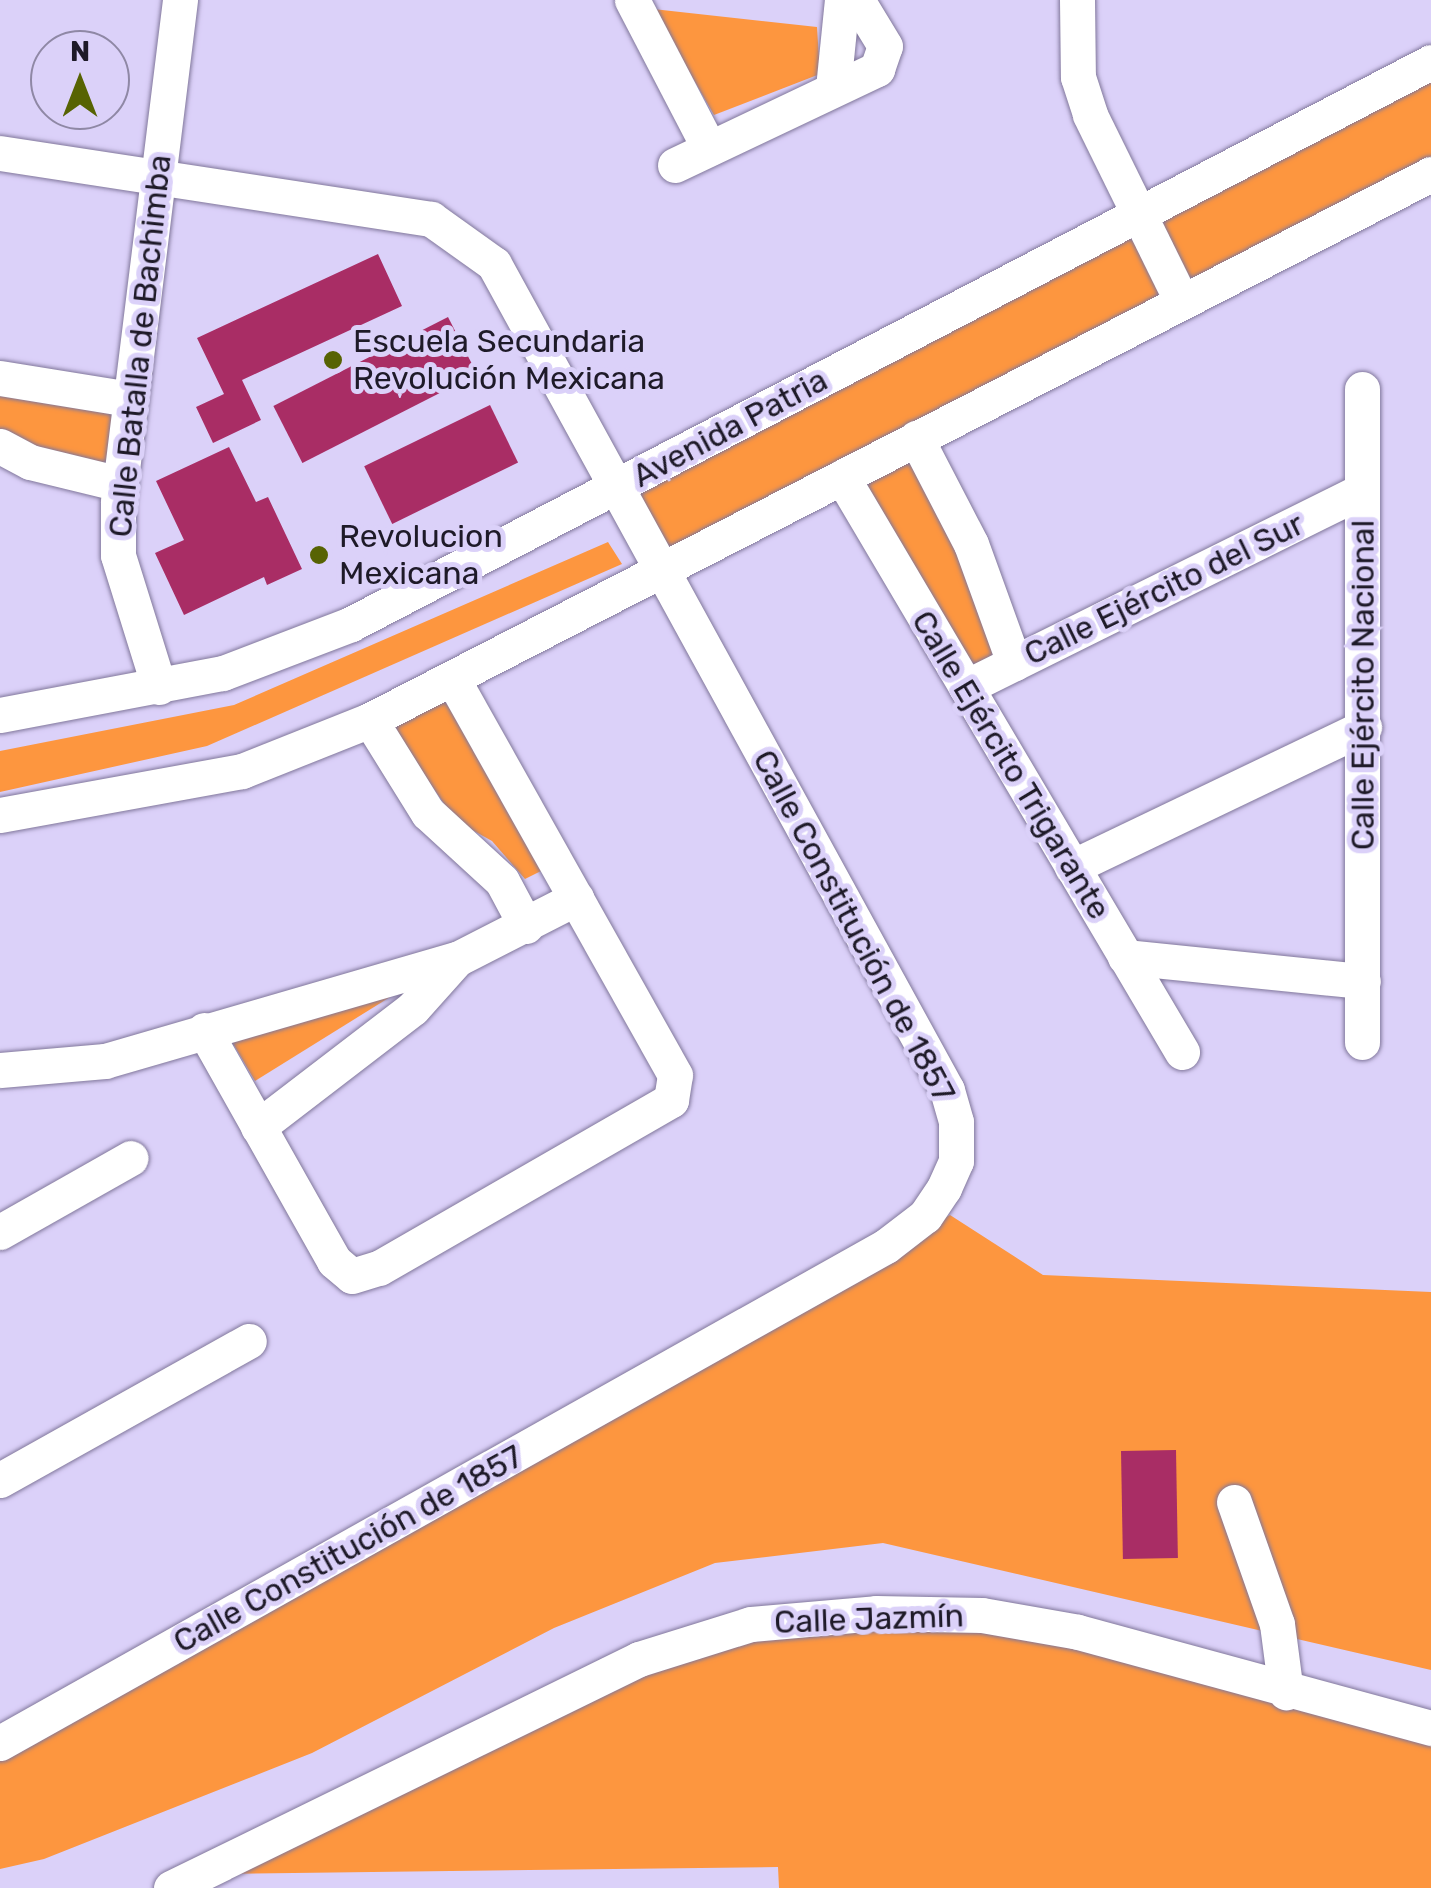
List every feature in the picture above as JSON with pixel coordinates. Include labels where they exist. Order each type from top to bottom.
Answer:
[{"type":"street","name":"Calle Batalla de Bachimba","points":[[159,687],[118,555],[120,484],[180,0]]},
{"type":"street","points":[[632,0],[710,148]]},
{"type":"street","points":[[832,88],[842,0]]},
{"type":"street","points":[[675,166],[885,59],[858,0]]},
{"type":"street","points":[[1078,0],[1078,76],[1182,302]]},
{"type":"street","name":"Avenida Patria","points":[[0,715],[223,673],[351,624],[1431,62]]},
{"type":"street","name":"Calle Constitución de 1857","points":[[0,153],[431,219],[470,241],[494,264],[946,1090],[956,1161],[925,1216],[886,1246],[0,1742]]},
{"type":"street","points":[[0,815],[242,771],[370,720],[1431,174]]},
{"type":"street","points":[[0,378],[130,399]]},
{"type":"street","name":"Calle Ejército Nacional","points":[[1362,389],[1362,1042]]},
{"type":"street","name":"Calle Ejército Trigarante","points":[[916,438],[970,544],[1014,663]]},
{"type":"street","points":[[0,446],[30,462],[120,484]]},
{"type":"street","name":"Calle Ejército Trigarante","points":[[842,477],[1182,1052]]},
{"type":"street","name":"Calle Ejército del Sur","points":[[966,687],[1362,490]]},
{"type":"street","points":[[204,1030],[334,1261],[352,1276],[379,1268],[664,1106],[676,1076],[452,678]]},
{"type":"street","points":[[370,720],[428,814],[502,881],[526,926]]},
{"type":"street","points":[[1072,867],[1364,727]]},
{"type":"street","points":[[0,1070],[105,1061],[458,960],[576,898]]},
{"type":"street","points":[[1125,957],[1363,981]]},
{"type":"street","points":[[258,1127],[413,1008],[458,960]]},
{"type":"street","points":[[0,1232],[132,1158]]},
{"type":"street","points":[[0,1480],[249,1342]]},
{"type":"street","points":[[1234,1502],[1278,1624],[1286,1692]]},
{"type":"street","name":"Calle Jazmín","points":[[172,1888],[638,1660],[750,1624],[876,1612],[982,1615],[1078,1632],[1286,1692],[1431,1728]]},
{"type":"shaded area","points":[[653,9],[817,27],[820,74],[714,115]]},
{"type":"shaded area","points":[[1431,62],[1431,171],[1188,288],[1149,210]]},
{"type":"shaded area","points":[[1130,219],[1182,302],[669,554],[626,482]]},
{"type":"shaded area","points":[[0,382],[130,399],[121,478],[0,446]]},
{"type":"shaded area","points":[[916,438],[1014,663],[966,687],[842,477]]},
{"type":"shaded area","points":[[608,542],[622,564],[207,746],[0,792],[0,751],[234,705]]},
{"type":"shaded area","points":[[446,690],[549,867],[525,879],[492,841],[456,821],[387,721]]},
{"type":"shaded area","points":[[403,989],[255,1081],[231,1040]]},
{"type":"shaded area","points":[[950,1215],[1043,1275],[1431,1292],[1431,1670],[883,1543],[715,1563],[554,1628],[312,1753],[44,1859],[0,1869],[0,1741]]},
{"type":"shaded area","points":[[751,1624],[1078,1632],[1431,1724],[1431,1888],[779,1888],[778,1867],[211,1874]]},
{"type":"building","points":[[378,254],[402,306],[242,380],[261,420],[213,443],[196,407],[224,394],[197,338]]},
{"type":"building","points":[[448,317],[477,374],[302,463],[273,406]]},
{"type":"building","points":[[490,405],[518,463],[392,524],[364,466]]},
{"type":"building","points":[[229,447],[256,502],[268,497],[302,569],[267,585],[264,577],[184,615],[155,553],[184,540],[156,481]]},
{"type":"building","points":[[1176,1450],[1178,1558],[1123,1559],[1121,1451]]},
{"type":"place","name":"Escuela Secundaria Revolución Mexicana","points":[[333,360]]},
{"type":"place","name":"Revolucion Mexicana","points":[[319,555]]}]
